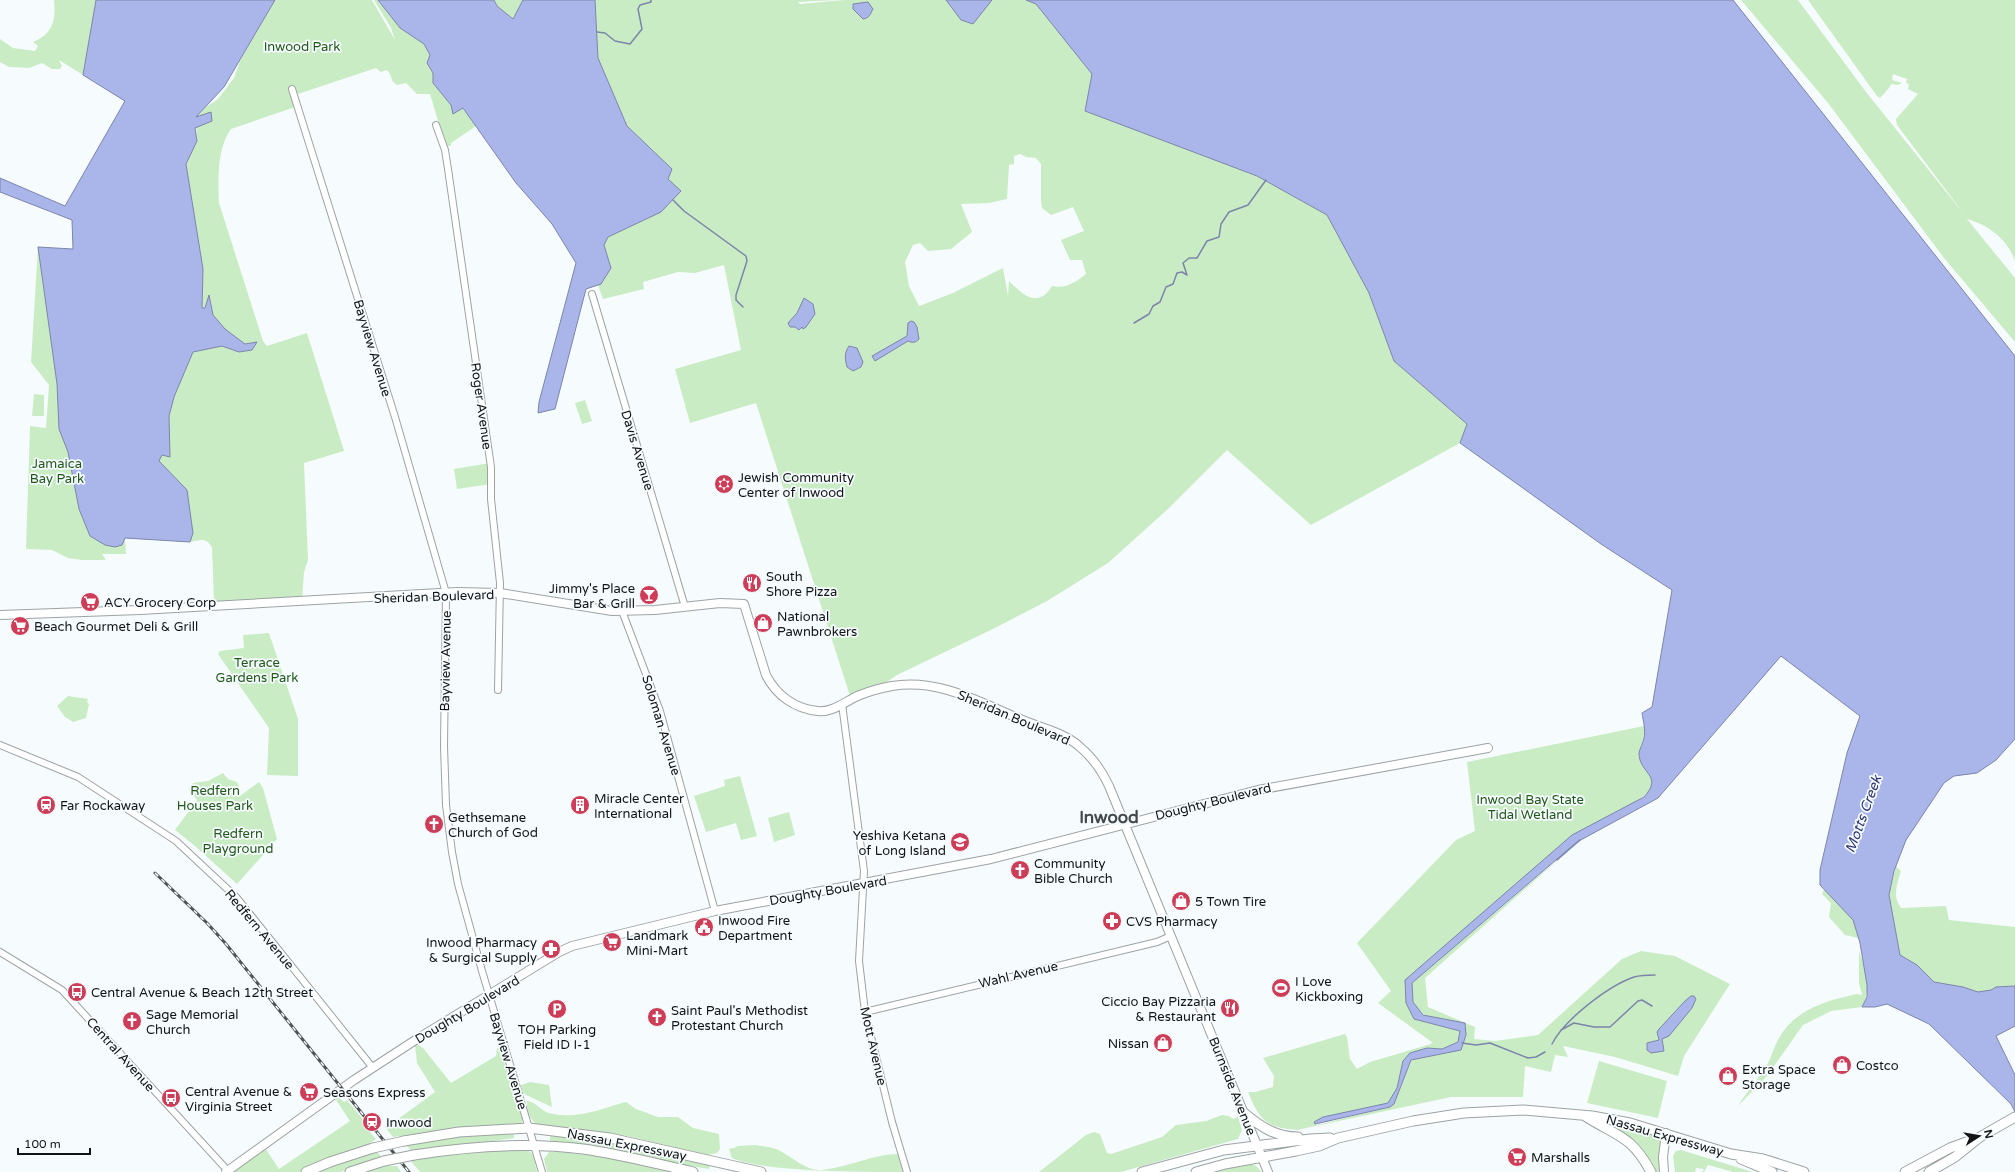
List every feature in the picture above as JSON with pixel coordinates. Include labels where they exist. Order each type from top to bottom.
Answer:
[{"type":"highway","name":"Nassau Expressway","points":[[1196,1172],[1319,1146],[1338,1138],[1413,1121],[1464,1113],[1523,1110],[1582,1114],[1630,1123],[1731,1154],[1761,1169],[1772,1172]]},
{"type":"highway","points":[[1244,1113],[1260,1126],[1272,1132],[1310,1139]]},
{"type":"highway","points":[[1582,1114],[1628,1140],[1640,1153],[1651,1172]]},
{"type":"highway","points":[[1908,1171],[1950,1148],[1980,1137],[2014,1118]]},
{"type":"highway","name":"Nassau Expressway","points":[[306,1172],[330,1162],[373,1148],[404,1141],[459,1132],[529,1128],[614,1139],[761,1172]]},
{"type":"highway","points":[[1929,1172],[1955,1157],[1980,1137]]},
{"type":"highway","name":"Nassau Expressway","points":[[1142,1172],[1224,1150],[1310,1139],[1338,1138]]},
{"type":"highway","name":"Nassau Expressway","points":[[350,1172],[384,1161],[462,1147],[534,1145],[603,1152],[693,1172]]},
{"type":"highway","name":"Nassau Expressway","points":[[1731,1154],[1763,1159],[1804,1172]]},
{"type":"main road","name":"Sheridan Boulevard","points":[[0,615],[140,610],[446,593],[500,593],[586,608],[622,611],[655,610],[720,603],[744,604],[766,675],[771,686],[779,695],[791,703],[816,711],[831,710],[875,690],[894,686],[916,685],[969,696],[1026,722],[1055,732],[1080,746],[1099,769],[1125,824]]},
{"type":"main road","name":"Doughty Boulevard","points":[[227,1172],[372,1068],[559,952],[572,946],[715,911],[991,859],[1258,790],[1488,748]]},
{"type":"main road","name":"Burnside Avenue","points":[[1125,824],[1268,1172]]},
{"type":"main road","points":[[1664,1172],[1663,1157],[1666,1133]]},
{"type":"street","name":"Bayview Avenue","points":[[292,89],[395,417],[446,593],[444,746],[446,805],[458,884],[489,996],[542,1172]]},
{"type":"street","name":"Roger Avenue","points":[[436,125],[445,150],[491,467],[491,499],[500,578],[498,690]]},
{"type":"street","name":"Davis Avenue","points":[[592,294],[685,607]]},
{"type":"street","name":"Soloman Avenue","points":[[622,611],[660,711],[715,911]]},
{"type":"street","name":"Mott Avenue","points":[[842,704],[864,884],[859,961],[865,1012],[892,1122],[908,1172]]},
{"type":"street","name":"Redfern Avenue","points":[[0,745],[78,777],[166,834],[186,850],[237,898],[372,1068]]},
{"type":"street","name":"Wahl Avenue","points":[[865,1012],[1157,942],[1171,936]]},
{"type":"street","name":"Central Avenue","points":[[0,952],[62,990],[227,1172]]},
{"type":"green space","points":[[54,0],[96,0],[83,75],[59,60],[62,66],[60,69],[52,69],[42,63],[29,68],[9,67],[0,62],[0,39],[13,48],[35,51],[38,46],[33,42],[45,35],[52,26],[54,20]]},
{"type":"green space","name":"Inwood Park","points":[[275,0],[372,0],[395,40],[391,28],[374,0],[378,0],[400,28],[424,44],[430,55],[427,63],[433,73],[433,83],[451,105],[453,113],[463,108],[476,126],[446,148],[430,94],[417,94],[406,83],[397,85],[393,82],[389,72],[386,70],[381,72],[376,68],[295,95],[298,106],[231,129],[226,136],[219,164],[219,203],[263,341],[267,346],[307,333],[344,451],[304,463],[308,560],[304,572],[302,600],[214,604],[212,547],[205,540],[190,542],[193,532],[159,461],[162,455],[170,456],[169,416],[174,397],[193,352],[222,346],[239,352],[256,342],[245,344],[225,329],[213,315],[209,296],[205,308],[202,308],[203,269],[186,164],[197,141],[196,118],[206,107],[218,99],[234,78],[240,61]]},
{"type":"green space","points":[[494,0],[523,0],[513,19],[497,6]]},
{"type":"green space","points":[[595,0],[837,0],[798,2],[800,4],[844,0],[946,0],[961,20],[972,24],[992,0],[1026,0],[1036,4],[1092,74],[1085,111],[1257,176],[1327,215],[1369,293],[1394,361],[1467,424],[1460,443],[1311,525],[1227,450],[1168,509],[1108,563],[1047,601],[897,675],[875,690],[851,699],[756,403],[690,423],[675,369],[741,350],[724,265],[695,273],[678,272],[643,282],[644,289],[603,299],[598,285],[601,284],[611,268],[604,245],[608,237],[661,212],[671,169],[627,126],[598,58]],"holes":[[[1020,154],[1026,157],[1036,158],[1041,164],[1042,208],[1051,215],[1073,207],[1084,231],[1061,240],[1070,260],[1082,260],[1086,274],[1075,282],[1066,286],[1052,286],[1047,293],[1036,298],[1025,295],[1009,281],[1008,296],[1003,268],[953,293],[919,306],[909,286],[905,262],[913,245],[920,243],[928,251],[951,249],[972,232],[961,204],[989,203],[1007,199],[1009,165],[1014,164],[1014,156]]]},
{"type":"green space","points":[[1741,0],[1798,0],[1866,92],[1964,214],[1897,125],[1896,119],[1918,94],[1908,89],[1909,84],[1906,83],[1907,79],[1893,74],[1892,80],[1902,83],[1898,85],[1891,84],[1880,98],[1877,96],[1808,0],[2015,0],[2015,261],[2008,246],[1997,234],[1983,225],[1967,219],[2015,278],[2015,342],[1944,258],[1828,103]]},
{"type":"green space","name":"Jamaica Bay Park","points":[[38,247],[71,250],[77,498],[79,509],[90,536],[125,538],[126,554],[102,554],[106,560],[82,560],[68,558],[52,550],[26,549],[30,426],[46,428],[49,385],[31,362]]},
{"type":"green space","points":[[34,394],[44,395],[44,416],[32,416]]},
{"type":"green space","points":[[585,400],[592,421],[582,424],[575,403]]},
{"type":"green space","points":[[490,463],[491,484],[457,489],[454,469]]},
{"type":"green space","name":"Terrace Gardens Park","points":[[269,633],[298,719],[298,776],[267,775],[269,728],[218,654],[220,651],[244,648],[243,635]]},
{"type":"green space","points":[[68,696],[88,699],[87,702],[89,704],[86,718],[73,722],[65,717],[57,706]]},
{"type":"green space","name":"Inwood Bay State Tidal Wetland","points":[[1644,726],[1644,736],[1639,755],[1642,764],[1652,777],[1650,789],[1645,795],[1639,800],[1612,814],[1405,980],[1414,1019],[1460,1031],[1458,1042],[1442,1049],[1427,1048],[1403,1061],[1397,1088],[1388,1103],[1323,1117],[1314,1122],[1317,1125],[1390,1107],[1394,1104],[1411,1060],[1461,1050],[1466,1035],[1455,1021],[1431,1018],[1420,1012],[1412,1000],[1412,983],[1569,850],[1425,978],[1428,1007],[1475,1027],[1474,1039],[1495,1041],[1538,1035],[1622,959],[1641,951],[1675,956],[1730,984],[1684,1056],[1678,1076],[1615,1057],[1563,1046],[1568,1057],[1555,1055],[1551,1072],[1525,1066],[1523,1097],[1451,1097],[1297,1130],[1278,1127],[1265,1120],[1256,1109],[1248,1092],[1255,1092],[1273,1087],[1274,1076],[1263,1058],[1345,1034],[1347,1037],[1350,1059],[1357,1069],[1370,1062],[1431,1044],[1432,1042],[1378,1003],[1391,991],[1357,943],[1456,840],[1475,831],[1467,762]]},
{"type":"green space","name":"Redfern Playground","points":[[223,773],[228,779],[237,782],[239,786],[237,791],[240,796],[259,782],[263,788],[277,839],[237,884],[175,830],[197,800],[189,789],[193,783],[208,781]]},
{"type":"green space","points":[[740,776],[757,836],[741,840],[736,823],[706,832],[694,796],[725,786],[724,780]]},
{"type":"green space","points":[[789,812],[795,835],[774,842],[768,818]]},
{"type":"green space","points":[[1896,866],[1901,871],[1896,894],[1901,908],[1946,906],[1949,920],[2015,927],[2015,986],[1996,987],[1991,990],[1978,992],[1963,987],[1934,982],[1917,965],[1900,955],[1889,896]]},
{"type":"green space","points":[[1824,889],[1853,920],[1858,938],[1845,935],[1829,917],[1831,903],[1822,894]]},
{"type":"green space","points":[[1859,951],[1867,986],[1867,993],[1862,1007],[1831,1011],[1803,1025],[1767,1076],[1738,1106],[1766,1067],[1779,1038],[1794,1020],[1813,1007],[1835,999],[1857,994],[1862,995],[1859,983]]},
{"type":"green space","points":[[415,1045],[423,1048],[451,1083],[496,1056],[497,1048],[500,1050],[521,1110],[523,1118],[521,1125],[402,1140],[399,1136],[393,1137],[385,1127],[386,1122],[390,1125],[435,1092],[417,1063]]},
{"type":"green space","points":[[1599,1061],[1667,1081],[1658,1118],[1587,1103]]},
{"type":"green space","points":[[530,1082],[549,1085],[552,1107],[526,1095],[518,1086]]},
{"type":"green space","points":[[339,1097],[344,1102],[347,1100],[366,1123],[364,1125],[376,1139],[370,1143],[373,1147],[299,1172],[230,1172],[263,1145],[279,1169],[350,1121],[336,1100]]},
{"type":"green space","points":[[527,1101],[530,1101],[549,1113],[559,1115],[588,1113],[626,1102],[636,1109],[658,1117],[678,1117],[693,1128],[719,1134],[720,1149],[717,1153],[707,1155],[627,1136],[536,1124],[529,1114]]},
{"type":"green space","points":[[1222,1115],[1229,1116],[1233,1119],[1238,1117],[1242,1130],[1238,1139],[1121,1172],[1039,1172],[1086,1135],[1094,1132],[1100,1134],[1107,1153],[1111,1154],[1162,1137],[1176,1125],[1206,1121]]},
{"type":"green space","points":[[1602,1119],[1662,1132],[1660,1159],[1661,1172],[1654,1172],[1638,1147],[1627,1135]]},
{"type":"green space","points":[[513,1131],[514,1138],[413,1153],[404,1142],[420,1139]]},
{"type":"green space","points":[[550,1136],[586,1138],[620,1143],[710,1164],[709,1169],[550,1143]]},
{"type":"green space","points":[[755,1145],[773,1148],[815,1170],[789,1169],[746,1163],[732,1158],[729,1149],[738,1146]]},
{"type":"green space","points":[[524,1148],[533,1154],[537,1172],[420,1172],[410,1160],[417,1159],[415,1156]]},
{"type":"green space","points":[[376,1150],[383,1159],[340,1172],[317,1172],[339,1162]]},
{"type":"green space","points":[[1681,1150],[1753,1172],[1733,1172],[1708,1165],[1704,1172],[1702,1172],[1704,1169],[1696,1168],[1695,1172],[1675,1172],[1673,1156],[1676,1151]]},
{"type":"green space","points":[[549,1152],[600,1156],[671,1172],[547,1172],[544,1159]]},
{"type":"green space","points":[[890,1154],[899,1154],[905,1172],[815,1170],[831,1169]]},
{"type":"green space","points":[[1249,1163],[1256,1166],[1262,1172],[1215,1172]]},
{"type":"green space","points":[[387,1164],[389,1166],[397,1166],[401,1172],[361,1172]]},
{"type":"water","points":[[96,0],[275,0],[224,87],[196,117],[211,112],[212,121],[195,128],[197,141],[186,164],[203,269],[202,308],[205,308],[209,295],[213,315],[225,329],[245,344],[257,342],[252,350],[239,352],[222,346],[193,352],[174,397],[169,416],[170,457],[162,455],[159,461],[187,490],[193,533],[190,542],[125,538],[122,545],[115,547],[105,545],[90,536],[79,509],[68,452],[59,429],[57,384],[38,247],[73,249],[72,220],[0,192],[0,178],[65,206],[125,101],[83,75]]},
{"type":"water","points":[[378,0],[494,0],[497,6],[513,19],[523,0],[595,0],[598,58],[627,126],[672,169],[668,179],[681,191],[661,212],[608,237],[604,245],[611,268],[601,284],[586,289],[555,409],[538,413],[539,402],[576,263],[552,224],[516,183],[463,108],[453,114],[451,105],[433,83],[433,73],[427,63],[430,55],[424,44],[400,28]]},
{"type":"water","points":[[946,0],[992,0],[973,24],[961,20]]},
{"type":"water","name":"Motts Creek","points":[[1026,0],[1733,0],[2015,356],[2015,739],[1996,760],[1977,773],[1954,776],[1944,783],[1906,840],[1894,871],[1889,895],[1900,955],[1917,965],[1934,982],[1963,987],[1978,992],[1991,990],[1996,987],[2015,986],[2015,1026],[1996,1036],[2015,1075],[2015,1112],[2011,1104],[1929,1024],[1887,1004],[1875,1007],[1862,1007],[1867,997],[1867,985],[1860,943],[1853,920],[1820,885],[1820,870],[1847,753],[1860,716],[1781,656],[1658,798],[1577,842],[1412,983],[1413,1002],[1423,1015],[1465,1023],[1466,1035],[1461,1050],[1411,1060],[1394,1104],[1390,1107],[1315,1124],[1314,1122],[1323,1117],[1388,1103],[1397,1088],[1403,1061],[1410,1053],[1427,1048],[1442,1049],[1458,1042],[1460,1031],[1414,1019],[1406,1003],[1405,980],[1572,835],[1644,797],[1650,790],[1652,784],[1651,779],[1640,760],[1639,753],[1645,735],[1642,713],[1652,707],[1672,590],[1601,544],[1460,443],[1467,424],[1394,361],[1369,293],[1327,215],[1257,176],[1085,111],[1092,74],[1036,4]]},
{"type":"water","points":[[868,2],[873,9],[868,17],[863,19],[853,9],[853,4]]},
{"type":"water","points":[[804,298],[813,304],[815,314],[806,327],[803,329],[802,327],[799,330],[795,327],[790,327],[788,323],[797,313]]},
{"type":"water","points":[[911,321],[914,322],[917,327],[919,339],[914,342],[908,341],[875,361],[872,356],[907,336],[908,323]]},
{"type":"water","points":[[849,346],[857,348],[863,362],[861,367],[853,371],[847,367],[845,356]]},
{"type":"water","points":[[1691,996],[1694,996],[1696,999],[1692,1008],[1669,1036],[1662,1039],[1664,1051],[1651,1053],[1647,1050],[1647,1043],[1659,1040],[1657,1032],[1659,1029]]},
{"type":"waterway","points":[[597,32],[605,33],[615,41],[630,44],[642,29],[638,9],[640,5],[651,2],[651,0]]},
{"type":"waterway","points":[[1134,323],[1149,314],[1153,306],[1160,302],[1166,287],[1173,284],[1177,273],[1182,272],[1187,275],[1183,263],[1189,258],[1197,258],[1207,241],[1219,237],[1221,224],[1229,212],[1248,205],[1266,180]]},
{"type":"waterway","points":[[673,200],[684,211],[746,256],[747,261],[736,295],[736,300],[743,307]]},
{"type":"waterway","points":[[1557,860],[1580,840]]},
{"type":"waterway","points":[[1552,1044],[1566,1025],[1600,996],[1624,981],[1634,977],[1642,975],[1655,975]]},
{"type":"waterway","points":[[1561,1030],[1574,1023],[1594,1027],[1610,1027],[1638,1001],[1642,1000],[1652,1006]]},
{"type":"waterway","points":[[1462,1043],[1476,1045],[1490,1043],[1528,1058],[1536,1057],[1545,1052]]},
{"type":"railway","points":[[155,873],[207,923],[226,944],[409,1172]]},
{"type":"place","name":"Jewish Community Center of Inwood","points":[[724,484]]},
{"type":"place","name":"South Shore Pizza","points":[[752,583]]},
{"type":"place","name":"Jimmy's Place Bar & Grill","points":[[649,595]]},
{"type":"place","name":"ACY Grocery Corp","points":[[90,602]]},
{"type":"place","name":"National Pawnbrokers","points":[[763,623]]},
{"type":"place","name":"Beach Gourmet Deli & Grill","points":[[20,626]]},
{"type":"place","name":"Far Rockaway","points":[[46,805]]},
{"type":"place","name":"Miracle Center International","points":[[580,805]]},
{"type":"place","name":"Gethsemane Church of God","points":[[434,824]]},
{"type":"place","name":"Yeshiva Ketana of Long Island","points":[[960,842]]},
{"type":"place","name":"Community Bible Church","points":[[1020,870]]},
{"type":"place","name":"5 Town Tire","points":[[1181,901]]},
{"type":"place","name":"CVS Pharmacy","points":[[1112,921]]},
{"type":"place","name":"Inwood Fire Department","points":[[704,927]]},
{"type":"place","name":"Landmark Mini-Mart","points":[[612,942]]},
{"type":"place","name":"Inwood Pharmacy & Surgical Supply","points":[[551,949]]},
{"type":"place","name":"I Love Kickboxing","points":[[1281,988]]},
{"type":"place","name":"Central Avenue & Beach 12th Street","points":[[77,992]]},
{"type":"place","name":"Ciccio Bay Pizzaria & Restaurant","points":[[1230,1008]]},
{"type":"place","name":"TOH Parking Field ID I-1","points":[[557,1009]]},
{"type":"place","name":"Saint Paul's Methodist Protestant Church","points":[[657,1017]]},
{"type":"place","name":"Sage Memorial Church","points":[[132,1021]]},
{"type":"place","name":"Nissan","points":[[1163,1043]]},
{"type":"place","name":"Costco","points":[[1842,1065]]},
{"type":"place","name":"Extra Space Storage","points":[[1728,1076]]},
{"type":"place","name":"Seasons Express","points":[[309,1092]]},
{"type":"place","name":"Central Avenue & Virginia Street","points":[[171,1098]]},
{"type":"place","name":"Inwood","points":[[372,1122]]},
{"type":"place","name":"Marshalls","points":[[1517,1157]]},
{"type":"district","name":"Inwood","points":[[1109,817]]},
{"type":"park label","name":"Redfern Houses Park","points":[[215,798]]}]
